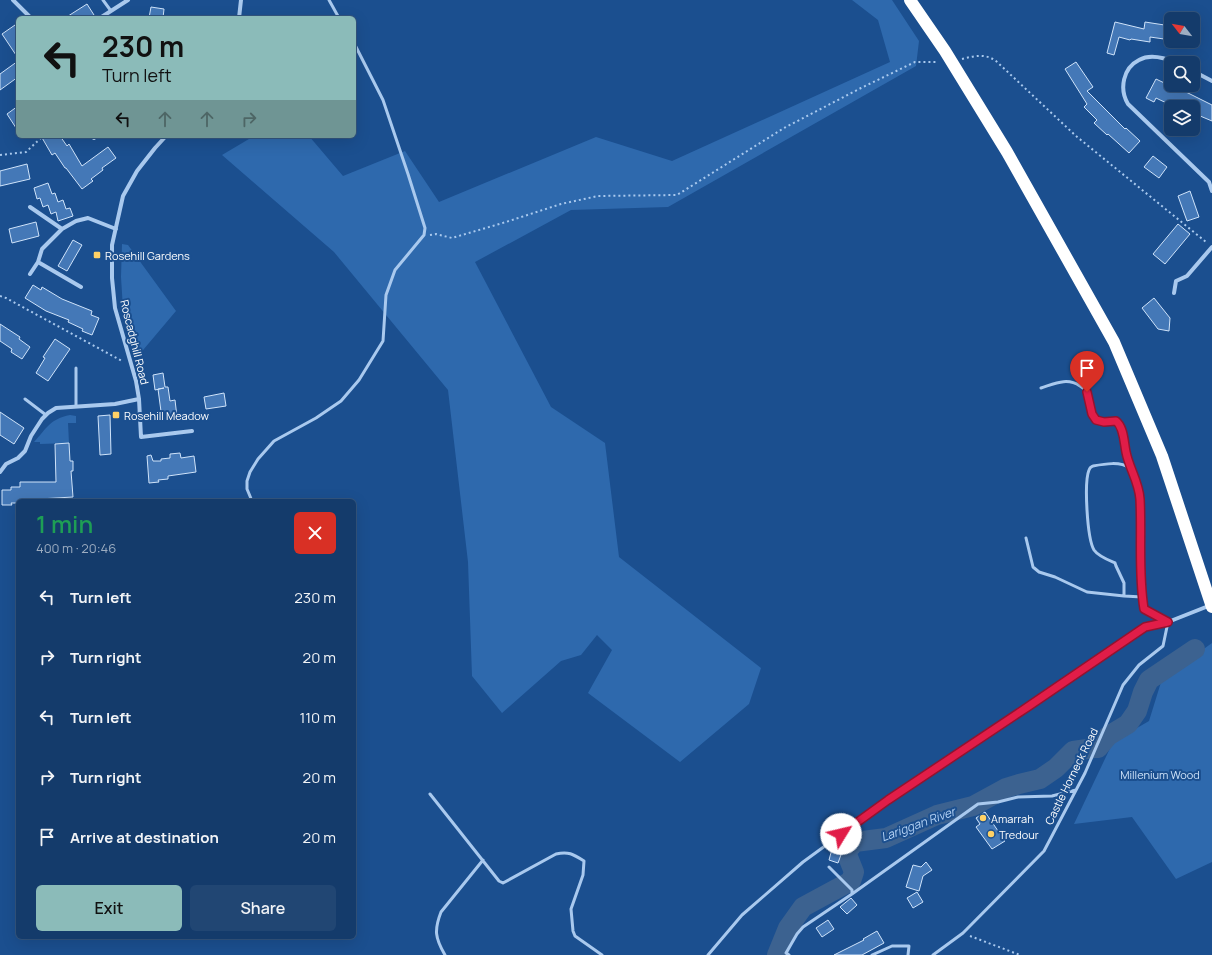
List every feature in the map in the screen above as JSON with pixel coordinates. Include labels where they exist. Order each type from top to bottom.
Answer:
[{"type":"highway","points":[[910,0],[951,61],[1007,152],[1114,342],[1162,456],[1212,606]]},
{"type":"street","points":[[13,0],[29,16]]},
{"type":"street","points":[[103,16],[128,0]]},
{"type":"street","points":[[239,16],[241,0]]},
{"type":"street","points":[[1164,59],[1156,57],[1139,60],[1128,70],[1123,83],[1124,97],[1128,104],[1209,182],[1212,191]]},
{"type":"street","points":[[1200,75],[1212,81]]},
{"type":"street","name":"Roscadghill Road","points":[[164,138],[137,171],[123,196],[112,245],[112,278],[115,308],[140,400],[141,437],[192,431]]},
{"type":"street","points":[[30,207],[62,229]]},
{"type":"street","points":[[30,274],[38,262],[42,249],[62,229],[76,221],[88,218],[116,229]]},
{"type":"street","points":[[1174,293],[1176,282],[1187,276],[1212,247]]},
{"type":"street","points":[[38,262],[81,287]]},
{"type":"street","points":[[0,472],[6,464],[18,458],[25,451],[31,436],[46,415],[56,408],[115,404],[140,400]]},
{"type":"street","points":[[1168,622],[1212,606]]},
{"type":"lane","points":[[103,0],[111,11]]},
{"type":"lane","points":[[329,0],[338,16]]},
{"type":"lane","points":[[251,499],[247,489],[247,481],[250,472],[258,459],[274,441],[316,418],[341,401],[359,380],[383,341],[386,295],[395,270],[424,235],[425,228],[383,100],[356,47]]},
{"type":"lane","points":[[76,368],[76,406]]},
{"type":"lane","points":[[1041,388],[1065,381],[1075,383],[1084,388],[1088,395],[1092,414],[1096,420],[1104,422],[1114,420],[1119,423],[1130,469],[1135,477],[1140,498],[1140,578],[1144,609],[1168,622]]},
{"type":"lane","points":[[25,399],[46,415]]},
{"type":"lane","points":[[1124,596],[1124,583],[1116,566],[1094,551],[1087,521],[1088,477],[1091,467],[1098,465],[1122,464],[1130,469]]},
{"type":"lane","points":[[1026,538],[1033,567],[1039,572],[1055,577],[1087,592],[1142,597]]},
{"type":"lane","points":[[708,955],[742,915],[812,855],[888,800],[1145,627],[1168,622]]},
{"type":"lane","name":"Castle Horneck Road","points":[[932,955],[963,933],[1044,851],[1085,773],[1123,685],[1139,665],[1163,646],[1168,622]]},
{"type":"lane","points":[[789,955],[786,953],[803,927],[978,804],[998,802],[1018,797],[1052,796],[1076,790]]},
{"type":"lane","points":[[430,794],[499,881],[503,883],[556,854],[565,852],[584,861],[583,875],[571,909],[573,931],[575,936],[602,955]]},
{"type":"lane","points":[[445,955],[438,943],[436,932],[437,922],[441,912],[483,860]]},
{"type":"lane","points":[[829,867],[841,878],[852,892]]},
{"type":"lane","points":[[872,955],[892,946],[909,946],[908,955]]},
{"type":"path","points":[[424,235],[436,234],[452,238],[562,204],[598,196],[677,195],[784,128],[915,62],[951,61],[975,56],[990,57],[996,61],[1076,136],[1207,242]]},
{"type":"path","points":[[0,155],[26,152],[41,138]]},
{"type":"path","points":[[0,296],[132,367]]},
{"type":"path","points":[[963,933],[1020,955]]},
{"type":"green space","points":[[852,0],[892,0],[919,41],[916,66],[668,207],[571,210],[475,262],[551,407],[605,443],[619,557],[761,668],[749,704],[680,762],[588,693],[612,650],[597,635],[581,655],[561,661],[502,713],[472,676],[468,562],[448,390],[334,252],[222,155],[251,138],[311,138],[343,176],[405,151],[439,202],[596,137],[672,161],[890,62],[878,20]]},
{"type":"green space","points":[[122,244],[128,245],[176,311],[138,356],[123,309],[121,277]]},
{"type":"green space","points":[[70,415],[76,416],[76,423],[68,423],[69,443],[40,444],[40,442],[34,442],[53,422]]},
{"type":"green space","name":"Millenium Wood","points":[[1212,643],[1212,862],[1176,879],[1132,817],[1074,824],[1113,742],[1149,721],[1162,679]]},
{"type":"building","points":[[87,4],[94,15],[92,16],[68,16]]},
{"type":"building","points":[[151,7],[164,9],[163,16],[149,16]]},
{"type":"building","points":[[1115,22],[1144,29],[1145,22],[1164,25],[1164,39],[1150,37],[1150,42],[1130,40],[1119,37],[1114,55],[1107,53]]},
{"type":"building","points":[[15,25],[16,55],[2,34]]},
{"type":"building","points":[[16,62],[16,78],[0,90],[0,74]]},
{"type":"building","points":[[1076,62],[1093,87],[1087,91],[1125,129],[1126,128],[1140,141],[1129,153],[1094,123],[1097,120],[1084,107],[1087,104],[1065,69]]},
{"type":"building","points":[[1156,79],[1164,83],[1164,92],[1186,92],[1212,105],[1212,121],[1200,116],[1200,100],[1164,100],[1164,102],[1156,98],[1154,102],[1146,98]]},
{"type":"building","points":[[16,107],[16,128],[7,114]]},
{"type":"building","points":[[42,138],[61,138],[67,146],[69,144],[82,166],[108,147],[116,158],[102,168],[103,170],[91,179],[93,181],[82,189],[55,153],[52,155]]},
{"type":"building","points":[[1153,156],[1167,167],[1159,178],[1144,167]]},
{"type":"building","points":[[27,164],[30,179],[0,186],[0,171]]},
{"type":"building","points":[[48,183],[52,194],[55,193],[58,202],[63,200],[66,209],[70,208],[73,216],[58,221],[56,212],[51,214],[48,205],[43,207],[40,198],[37,199],[34,188]]},
{"type":"building","points":[[1190,191],[1199,217],[1187,221],[1178,196]]},
{"type":"building","points":[[36,222],[39,236],[12,243],[9,229]]},
{"type":"building","points":[[1178,224],[1190,234],[1165,264],[1153,254]]},
{"type":"building","points":[[73,240],[82,245],[67,271],[58,266]]},
{"type":"building","points":[[33,285],[41,290],[42,287],[62,299],[92,311],[91,315],[99,318],[92,335],[82,331],[83,329],[68,322],[69,320],[46,311],[25,298]]},
{"type":"building","points":[[1154,298],[1170,318],[1169,331],[1158,329],[1142,308]]},
{"type":"building","points":[[0,324],[20,337],[19,339],[30,347],[22,359],[11,352],[12,349],[0,341]]},
{"type":"building","points":[[55,339],[70,349],[48,381],[36,373],[45,358],[43,357]]},
{"type":"building","points":[[163,373],[165,387],[168,387],[170,401],[175,400],[177,417],[162,419],[158,389],[155,390],[153,375]]},
{"type":"building","points":[[224,393],[226,406],[206,409],[204,397]]},
{"type":"building","points":[[0,412],[24,428],[14,444],[0,435]]},
{"type":"building","points":[[110,415],[111,454],[100,455],[98,416]]},
{"type":"building","points":[[69,443],[70,461],[73,461],[73,471],[71,471],[73,497],[16,499],[16,503],[11,503],[12,505],[2,505],[2,490],[11,490],[11,487],[20,487],[20,482],[56,482],[55,444]]},
{"type":"building","points":[[180,453],[181,458],[194,456],[196,472],[168,476],[168,479],[149,483],[147,456],[151,455],[153,461],[161,461],[161,459],[170,458],[170,454]]},
{"type":"building","name":"Tredour","points":[[985,812],[1005,841],[992,849],[976,827],[980,824],[976,818]]},
{"type":"building","points":[[832,849],[842,852],[838,863],[829,860]]},
{"type":"building","points":[[926,862],[932,870],[923,876],[919,891],[906,887],[913,865],[921,867]]},
{"type":"building","points":[[917,892],[923,902],[913,908],[907,898]]},
{"type":"building","points":[[851,898],[857,905],[847,914],[840,907]]},
{"type":"building","points":[[828,920],[834,929],[822,937],[816,928]]},
{"type":"building","points":[[877,931],[884,943],[862,955],[834,955],[864,940],[863,939]]},
{"type":"waterway","name":"Lariggan River","points":[[1098,748],[1108,736],[1128,724],[1137,711],[1143,692],[1149,680],[1195,649]]},
{"type":"waterway","name":"Lariggan River","points":[[777,955],[788,928],[803,907],[851,881],[854,872],[846,852],[855,842],[886,838],[937,815],[973,806],[1006,788],[1040,779],[1056,768],[1073,751],[1094,748]]},
{"type":"place","name":"Rosehill Gardens","points":[[97,255]]},
{"type":"place","name":"Rosehill Meadow","points":[[116,415]]},
{"type":"place","name":"Amarrah","points":[[983,818]]},
{"type":"place","name":"Tredour","points":[[991,834]]},
{"type":"route","points":[[841,834],[888,800],[1145,627],[1168,622],[1144,609],[1140,578],[1140,498],[1138,485],[1130,469],[1119,423],[1114,420],[1104,422],[1099,422],[1096,420],[1092,414],[1087,392]]}]
